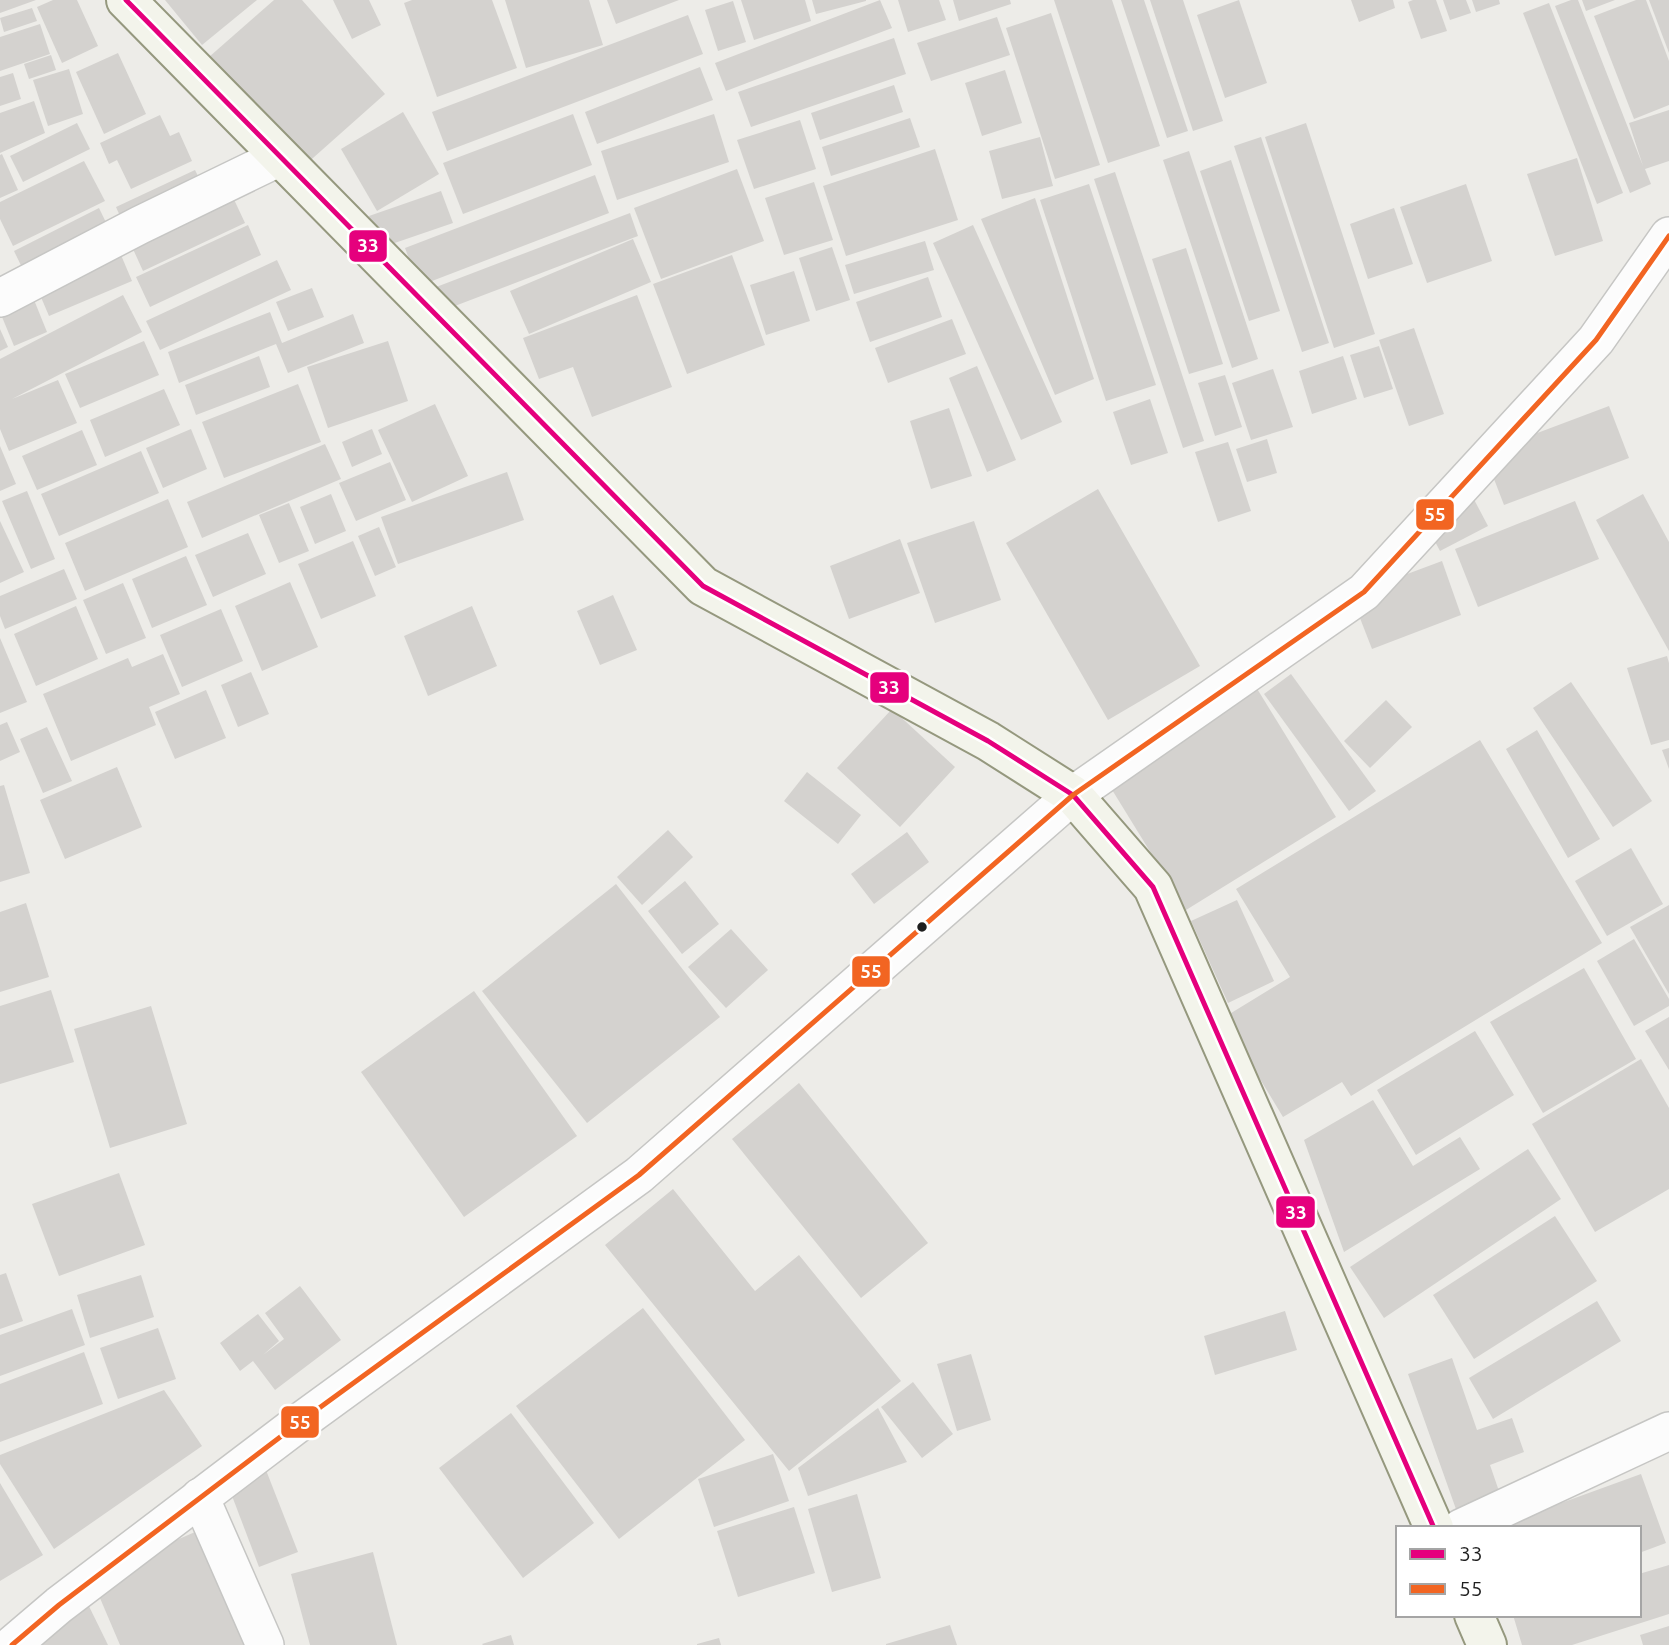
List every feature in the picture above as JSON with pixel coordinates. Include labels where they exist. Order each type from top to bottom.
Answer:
[{"type":"main road","points":[[126,0],[703,586],[988,741],[1073,795],[1153,887],[1433,1526]]},
{"type":"main road","points":[[1475,1617],[1488,1645]]},
{"type":"street","points":[[0,298],[140,225],[281,157]]},
{"type":"street","points":[[12,1645],[58,1605],[200,1497],[639,1175],[1073,795],[1364,593],[1596,340],[1669,236]]},
{"type":"street","points":[[1465,1526],[1669,1432]]},
{"type":"street","points":[[200,1497],[265,1645]]},
{"type":"building","points":[[0,0],[36,0],[0,13]]},
{"type":"building","points":[[53,0],[77,0],[98,46],[62,63],[37,7]]},
{"type":"building","points":[[165,0],[257,0],[202,45]]},
{"type":"building","points":[[274,0],[302,0],[385,94],[304,166],[209,57]]},
{"type":"building","points":[[333,0],[369,0],[381,25],[352,39]]},
{"type":"building","points":[[412,0],[492,0],[517,68],[437,97],[404,3]]},
{"type":"building","points":[[505,0],[589,0],[603,45],[526,68]]},
{"type":"building","points":[[607,0],[679,0],[616,24]]},
{"type":"building","points":[[741,0],[805,0],[811,21],[754,40]]},
{"type":"building","points":[[812,0],[866,0],[866,1],[816,14]]},
{"type":"building","points":[[880,0],[892,28],[726,91],[715,63]]},
{"type":"building","points":[[898,0],[939,0],[946,20],[908,32]]},
{"type":"building","points":[[953,0],[1010,0],[1011,4],[959,21]]},
{"type":"building","points":[[1054,0],[1112,0],[1160,146],[1108,163]]},
{"type":"building","points":[[1121,0],[1144,0],[1188,131],[1167,138]]},
{"type":"building","points":[[1150,0],[1183,0],[1223,121],[1193,131]]},
{"type":"building","points":[[1239,0],[1267,83],[1225,98],[1197,15]]},
{"type":"building","points":[[1351,0],[1393,0],[1395,8],[1359,22]]},
{"type":"building","points":[[1436,0],[1447,31],[1421,39],[1408,2]]},
{"type":"building","points":[[1443,0],[1466,0],[1471,13],[1450,20]]},
{"type":"building","points":[[1472,0],[1499,0],[1500,4],[1476,12]]},
{"type":"building","points":[[1578,0],[1643,166],[1629,123],[1669,110],[1669,161],[1645,169],[1651,184],[1630,193],[1555,6]]},
{"type":"building","points":[[1582,0],[1615,0],[1586,11]]},
{"type":"building","points":[[1636,0],[1646,0],[1669,61],[1669,105],[1634,119],[1594,16]]},
{"type":"building","points":[[1649,0],[1669,0],[1669,53]]},
{"type":"building","points":[[733,1],[746,42],[718,51],[705,10]]},
{"type":"building","points":[[1549,3],[1623,193],[1597,204],[1523,13]]},
{"type":"building","points":[[32,8],[37,21],[4,32],[0,18]]},
{"type":"building","points":[[1051,13],[1100,165],[1055,179],[1006,28]]},
{"type":"building","points":[[688,15],[703,54],[447,151],[432,112]]},
{"type":"building","points":[[997,17],[1010,55],[931,81],[917,43]]},
{"type":"building","points":[[40,24],[50,54],[0,71],[0,37]]},
{"type":"building","points":[[894,38],[906,74],[751,127],[738,92]]},
{"type":"building","points":[[118,53],[146,114],[104,134],[76,72]]},
{"type":"building","points":[[51,55],[56,70],[29,79],[24,64]]},
{"type":"building","points":[[700,67],[713,100],[597,144],[585,112]]},
{"type":"building","points":[[69,69],[83,114],[48,126],[33,80]]},
{"type":"building","points":[[1005,70],[1022,123],[982,136],[965,83]]},
{"type":"building","points":[[13,73],[21,99],[0,106],[0,77]]},
{"type":"building","points":[[894,85],[903,112],[820,140],[811,113]]},
{"type":"building","points":[[34,101],[45,133],[0,153],[0,113]]},
{"type":"building","points":[[403,112],[439,174],[377,211],[341,149]]},
{"type":"building","points":[[573,114],[592,165],[463,214],[443,163]]},
{"type":"building","points":[[714,114],[729,162],[617,200],[601,151]]},
{"type":"building","points":[[160,115],[170,136],[179,132],[192,161],[131,189],[117,160],[109,164],[100,143]]},
{"type":"building","points":[[910,118],[920,147],[831,176],[822,147]]},
{"type":"building","points":[[800,120],[816,169],[754,189],[737,140]]},
{"type":"building","points":[[77,123],[90,149],[23,182],[10,156]]},
{"type":"building","points":[[1306,123],[1375,334],[1334,348],[1265,137]]},
{"type":"building","points":[[1040,137],[1053,186],[1002,199],[989,151]]},
{"type":"building","points":[[1261,137],[1329,343],[1302,352],[1234,146]]},
{"type":"building","points":[[935,149],[958,220],[846,256],[823,186]]},
{"type":"building","points":[[1189,151],[1258,359],[1232,368],[1163,160]]},
{"type":"building","points":[[2,154],[18,190],[0,198],[0,155]]},
{"type":"building","points":[[1577,158],[1603,241],[1555,256],[1527,174]]},
{"type":"building","points":[[1231,160],[1280,311],[1249,321],[1200,171]]},
{"type":"building","points":[[84,161],[105,201],[13,246],[0,219],[0,202]]},
{"type":"building","points":[[737,169],[764,241],[661,279],[634,208]]},
{"type":"building","points":[[195,170],[204,188],[124,225],[116,207]]},
{"type":"building","points":[[1115,172],[1204,441],[1183,448],[1094,179]]},
{"type":"building","points":[[595,175],[609,213],[419,286],[405,248]]},
{"type":"building","points":[[814,182],[833,240],[784,255],[765,198]]},
{"type":"building","points":[[1089,184],[1156,385],[1106,401],[1040,200]]},
{"type":"building","points":[[1466,184],[1492,261],[1427,283],[1400,207]]},
{"type":"building","points":[[230,191],[245,223],[143,271],[128,238]]},
{"type":"building","points":[[441,191],[453,223],[380,248],[369,216]]},
{"type":"building","points":[[1035,198],[1094,379],[1055,395],[981,219]]},
{"type":"building","points":[[99,208],[115,241],[30,284],[14,251]]},
{"type":"building","points":[[1394,208],[1413,264],[1368,279],[1350,224]]},
{"type":"building","points":[[630,213],[638,236],[439,312],[431,289]]},
{"type":"building","points":[[248,225],[261,255],[150,307],[136,277]]},
{"type":"building","points":[[973,225],[1062,422],[1021,440],[933,243]]},
{"type":"building","points":[[633,239],[651,282],[529,334],[510,291]]},
{"type":"building","points":[[925,241],[934,270],[854,294],[845,265]]},
{"type":"building","points":[[832,247],[850,300],[816,311],[799,258]]},
{"type":"building","points":[[118,248],[132,281],[49,316],[35,283]]},
{"type":"building","points":[[1186,248],[1223,364],[1189,374],[1152,259]]},
{"type":"building","points":[[732,255],[765,345],[687,374],[653,284]]},
{"type":"building","points":[[277,260],[291,290],[160,350],[146,321]]},
{"type":"building","points":[[794,271],[810,321],[766,335],[750,285]]},
{"type":"building","points":[[928,277],[942,317],[870,342],[856,302]]},
{"type":"building","points":[[312,288],[324,317],[288,331],[276,302]]},
{"type":"building","points":[[30,290],[47,332],[14,346],[0,312]]},
{"type":"building","points":[[123,295],[142,332],[12,399],[58,380],[77,423],[9,451],[0,429],[0,359]]},
{"type":"building","points":[[637,295],[672,387],[592,417],[573,367],[539,379],[523,338]]},
{"type":"building","points":[[270,312],[282,343],[353,314],[364,343],[288,373],[276,344],[179,383],[168,352]]},
{"type":"building","points":[[952,319],[966,354],[888,383],[875,348]]},
{"type":"building","points":[[1414,328],[1444,414],[1409,426],[1379,340]]},
{"type":"building","points":[[0,329],[8,347],[0,351]]},
{"type":"building","points":[[144,341],[159,375],[80,408],[65,374]]},
{"type":"building","points":[[388,341],[408,401],[328,428],[307,367]]},
{"type":"building","points":[[1379,346],[1393,389],[1364,398],[1350,355]]},
{"type":"building","points":[[259,356],[270,387],[196,415],[185,385]]},
{"type":"building","points":[[1343,356],[1357,399],[1312,414],[1299,371]]},
{"type":"building","points":[[977,366],[1016,460],[987,472],[949,378]]},
{"type":"building","points":[[1273,369],[1293,427],[1251,440],[1232,383]]},
{"type":"building","points":[[1225,375],[1242,427],[1215,436],[1198,383]]},
{"type":"building","points":[[298,384],[321,442],[224,478],[202,422]]},
{"type":"building","points":[[164,389],[180,425],[105,457],[90,420]]},
{"type":"building","points":[[1150,399],[1168,453],[1131,465],[1113,412]]},
{"type":"building","points":[[435,404],[468,476],[412,502],[378,430]]},
{"type":"building","points":[[1609,406],[1629,458],[1504,505],[1484,453]]},
{"type":"building","points":[[949,408],[972,476],[931,489],[910,421]]},
{"type":"building","points":[[191,429],[207,469],[163,488],[146,448]]},
{"type":"building","points":[[372,429],[382,454],[352,467],[342,442]]},
{"type":"building","points":[[82,430],[97,465],[37,490],[22,456]]},
{"type":"building","points":[[1267,439],[1277,473],[1247,482],[1236,449]]},
{"type":"building","points":[[1228,442],[1251,511],[1218,522],[1195,452]]},
{"type":"building","points":[[325,444],[341,479],[202,538],[187,502]]},
{"type":"building","points":[[0,446],[16,484],[0,491]]},
{"type":"building","points":[[141,451],[159,493],[59,536],[41,494]]},
{"type":"building","points":[[390,462],[406,500],[356,521],[339,483]]},
{"type":"building","points":[[507,472],[524,520],[398,564],[381,517]]},
{"type":"building","points":[[1098,489],[1200,666],[1108,720],[1006,543]]},
{"type":"building","points":[[1469,490],[1488,526],[1440,551],[1421,515]]},
{"type":"building","points":[[27,491],[55,559],[31,569],[2,501]]},
{"type":"building","points":[[331,494],[346,531],[315,544],[300,507]]},
{"type":"building","points":[[1643,494],[1669,542],[1669,651],[1596,520]]},
{"type":"building","points":[[168,499],[188,547],[85,591],[65,543]]},
{"type":"building","points":[[1575,501],[1599,559],[1478,607],[1455,549]]},
{"type":"building","points":[[289,503],[309,551],[279,563],[259,515]]},
{"type":"building","points":[[0,521],[24,572],[0,583]]},
{"type":"building","points":[[974,521],[1001,600],[935,623],[907,543]]},
{"type":"building","points":[[379,527],[396,567],[375,576],[358,536]]},
{"type":"building","points":[[248,533],[266,574],[213,597],[195,555]]},
{"type":"building","points":[[900,539],[920,593],[849,619],[830,566]]},
{"type":"building","points":[[353,541],[376,596],[321,619],[298,564]]},
{"type":"building","points":[[186,556],[207,605],[152,628],[132,579]]},
{"type":"building","points":[[1442,561],[1461,615],[1372,649],[1351,595]]},
{"type":"building","points":[[64,569],[77,599],[5,629],[0,616],[0,596]]},
{"type":"building","points":[[290,582],[318,647],[262,671],[235,606]]},
{"type":"building","points":[[123,583],[146,638],[106,654],[83,600]]},
{"type":"building","points":[[613,595],[637,650],[600,665],[577,611]]},
{"type":"building","points":[[76,606],[98,659],[36,686],[14,634]]},
{"type":"building","points":[[472,606],[497,666],[428,696],[404,636]]},
{"type":"building","points":[[221,609],[243,661],[182,687],[160,635]]},
{"type":"building","points":[[0,638],[27,702],[0,713]]},
{"type":"building","points":[[163,654],[180,694],[149,707],[156,725],[71,761],[43,694],[128,658],[132,667]]},
{"type":"building","points":[[1667,656],[1669,740],[1651,745],[1627,668]]},
{"type":"building","points":[[251,672],[269,714],[238,727],[221,685]]},
{"type":"building","points":[[1291,674],[1376,791],[1349,811],[1264,694]]},
{"type":"building","points":[[1571,682],[1652,801],[1613,827],[1533,708]]},
{"type":"building","points":[[1256,687],[1336,817],[1186,910],[1106,780]]},
{"type":"building","points":[[206,690],[226,738],[175,759],[155,712]]},
{"type":"building","points":[[1386,700],[1412,727],[1370,768],[1344,741]]},
{"type":"building","points":[[892,709],[955,767],[900,827],[837,768]]},
{"type":"building","points":[[7,722],[20,752],[0,761],[0,725]]},
{"type":"building","points":[[47,727],[72,781],[43,793],[20,739]]},
{"type":"building","points":[[1537,730],[1600,839],[1568,858],[1506,749]]},
{"type":"building","points":[[1480,740],[1602,943],[1351,1096],[1342,1082],[1283,1117],[1223,1018],[1290,977],[1236,889]]},
{"type":"building","points":[[1669,748],[1669,769],[1662,750]]},
{"type":"building","points":[[117,767],[142,827],[65,859],[40,800]]},
{"type":"building","points":[[807,772],[861,815],[838,844],[784,801]]},
{"type":"building","points":[[4,785],[30,873],[0,882],[0,786]]},
{"type":"building","points":[[668,830],[693,857],[642,905],[617,877]]},
{"type":"building","points":[[907,832],[929,862],[874,904],[851,874]]},
{"type":"building","points":[[1631,848],[1663,904],[1607,936],[1575,881]]},
{"type":"building","points":[[685,881],[719,924],[682,954],[648,911]]},
{"type":"building","points":[[616,884],[720,1017],[587,1123],[482,991]]},
{"type":"building","points":[[1237,900],[1274,981],[1228,1003],[1191,921]]},
{"type":"building","points":[[26,903],[49,977],[0,992],[0,912]]},
{"type":"building","points":[[1669,905],[1669,994],[1630,927]]},
{"type":"building","points":[[731,929],[768,970],[726,1008],[688,967]]},
{"type":"building","points":[[1634,939],[1669,999],[1669,1006],[1634,1026],[1597,961]]},
{"type":"building","points":[[1584,968],[1636,1059],[1543,1113],[1490,1022]]},
{"type":"building","points":[[51,990],[74,1062],[0,1084],[0,1006]]},
{"type":"building","points":[[474,991],[577,1136],[464,1217],[361,1072]]},
{"type":"building","points":[[151,1006],[187,1124],[110,1148],[74,1029]]},
{"type":"building","points":[[1669,1017],[1669,1070],[1645,1031]]},
{"type":"building","points":[[1475,1031],[1514,1095],[1416,1155],[1377,1090]]},
{"type":"building","points":[[1641,1059],[1669,1108],[1669,1189],[1595,1232],[1532,1124]]},
{"type":"building","points":[[799,1083],[928,1243],[861,1298],[732,1139]]},
{"type":"building","points":[[1373,1100],[1413,1166],[1460,1137],[1480,1169],[1344,1252],[1304,1140]]},
{"type":"building","points":[[1528,1149],[1561,1199],[1384,1318],[1350,1267]]},
{"type":"building","points":[[119,1173],[145,1245],[59,1276],[32,1204]]},
{"type":"building","points":[[673,1189],[755,1291],[799,1255],[901,1381],[789,1471],[605,1245]]},
{"type":"building","points":[[1555,1216],[1597,1281],[1474,1359],[1433,1295]]},
{"type":"building","points":[[6,1273],[23,1321],[0,1329],[0,1275]]},
{"type":"building","points":[[141,1275],[154,1317],[90,1338],[77,1295]]},
{"type":"building","points":[[300,1286],[341,1340],[275,1390],[253,1361],[240,1371],[220,1343],[258,1314],[279,1341],[263,1355],[284,1339],[265,1313]]},
{"type":"building","points":[[1597,1301],[1621,1341],[1493,1419],[1469,1378]]},
{"type":"building","points":[[643,1308],[745,1440],[619,1539],[516,1406]]},
{"type":"building","points":[[72,1309],[85,1345],[0,1376],[0,1335]]},
{"type":"building","points":[[1285,1311],[1297,1350],[1215,1375],[1204,1336]]},
{"type":"building","points":[[158,1328],[176,1379],[118,1399],[100,1348]]},
{"type":"building","points":[[84,1352],[103,1404],[0,1442],[0,1384]]},
{"type":"building","points":[[971,1354],[991,1420],[957,1431],[937,1364]]},
{"type":"building","points":[[1452,1358],[1477,1430],[1512,1418],[1524,1452],[1490,1465],[1501,1497],[1457,1512],[1408,1374]]},
{"type":"building","points":[[913,1382],[953,1434],[922,1458],[881,1407]]},
{"type":"building","points":[[164,1390],[202,1446],[54,1549],[0,1464],[0,1455]]},
{"type":"building","points":[[878,1408],[907,1462],[808,1496],[798,1468]]},
{"type":"building","points":[[511,1413],[594,1523],[523,1578],[439,1468]]},
{"type":"building","points":[[773,1454],[789,1501],[714,1527],[698,1479]]},
{"type":"building","points":[[264,1465],[298,1552],[259,1567],[226,1480]]},
{"type":"building","points":[[1641,1474],[1666,1543],[1641,1552],[1641,1526],[1498,1526]]},
{"type":"building","points":[[0,1483],[43,1555],[0,1581]]},
{"type":"building","points":[[857,1494],[881,1578],[832,1592],[808,1509]]},
{"type":"building","points":[[794,1507],[815,1573],[738,1597],[717,1531]]},
{"type":"building","points":[[202,1529],[251,1645],[120,1645],[91,1577]]},
{"type":"building","points":[[373,1552],[397,1645],[310,1645],[291,1574]]},
{"type":"building","points":[[1669,1565],[1669,1614],[1572,1645],[1522,1645],[1514,1617],[1641,1617],[1641,1573]]},
{"type":"building","points":[[80,1588],[108,1645],[13,1645]]},
{"type":"building","points":[[950,1625],[957,1645],[886,1645],[886,1644]]},
{"type":"building","points":[[1669,1626],[1669,1645],[1643,1645],[1640,1635]]},
{"type":"building","points":[[511,1635],[514,1645],[482,1644]]},
{"type":"building","points":[[719,1638],[721,1645],[697,1645],[697,1644]]},
{"type":"transit line","name":"33","points":[[126,0],[703,586],[988,741],[1073,795],[1153,887],[1433,1526]]},
{"type":"transit line","name":"55","points":[[12,1645],[59,1605],[300,1422],[639,1175],[1073,795],[1364,592],[1596,340],[1669,236]]}]
